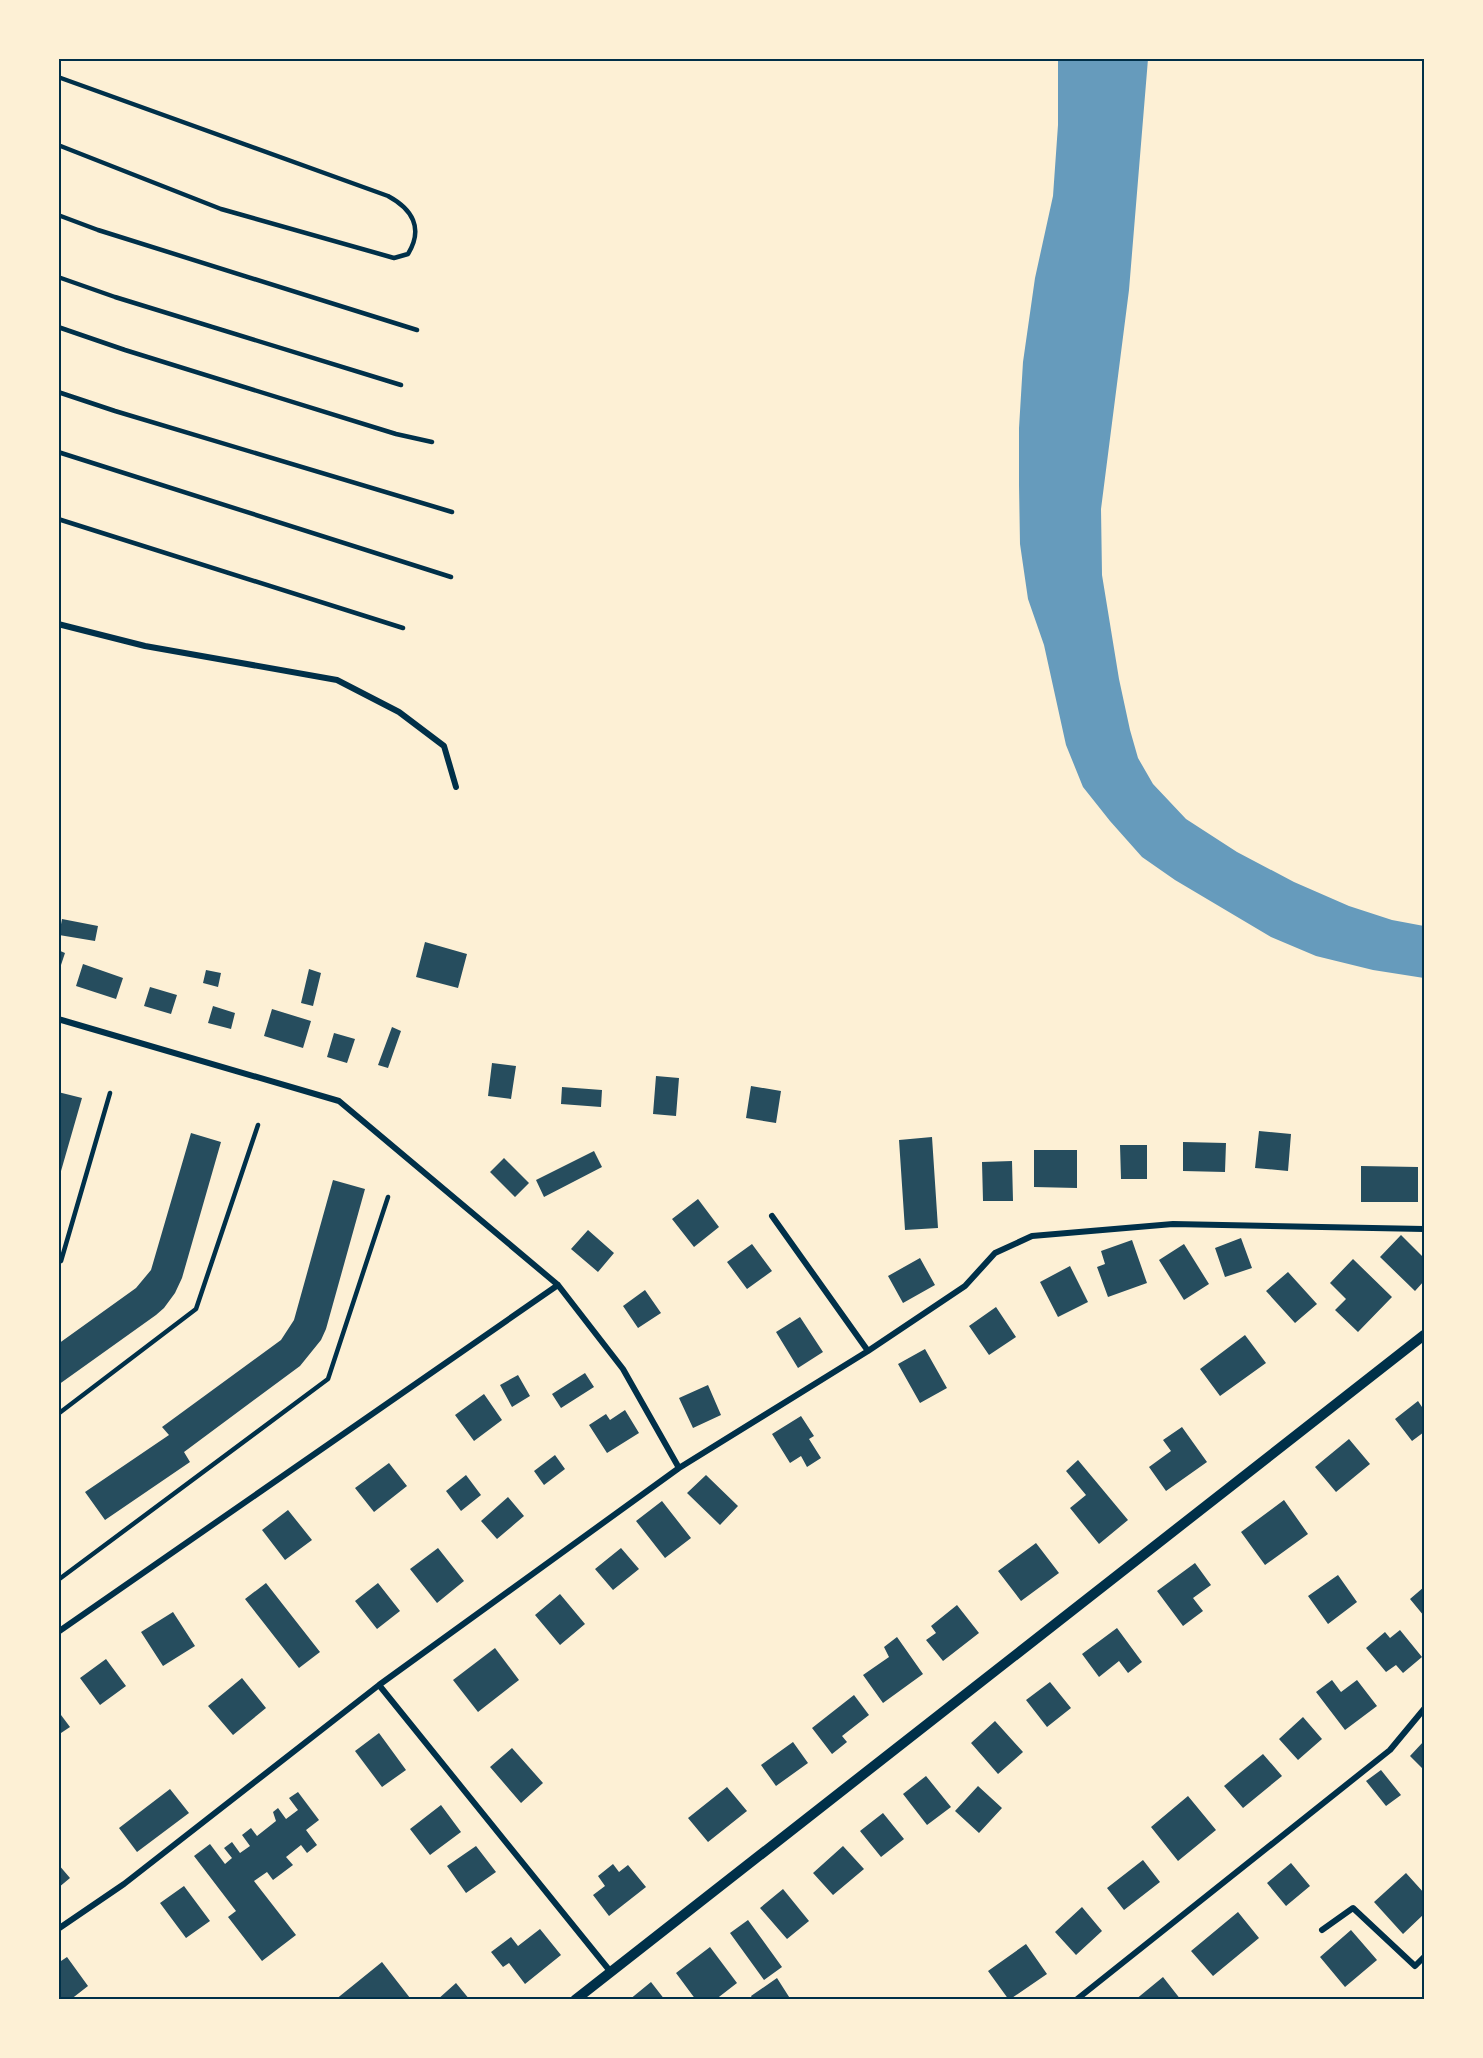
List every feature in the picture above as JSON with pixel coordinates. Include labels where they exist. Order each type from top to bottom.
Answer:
[{"type":"street","points":[[58,624],[145,646],[337,680],[399,712],[444,746],[456,787]]},
{"type":"street","points":[[58,1019],[339,1101],[558,1285],[623,1369],[679,1468]]},
{"type":"street","points":[[772,1216],[868,1351]]},
{"type":"street","points":[[58,1929],[124,1884],[379,1685],[679,1468],[868,1351],[965,1286],[995,1253],[1032,1236],[1173,1224],[1425,1229]]},
{"type":"street","points":[[58,1632],[558,1285]]},
{"type":"street","points":[[575,2000],[1425,1335]]},
{"type":"street","points":[[379,1685],[610,1971]]},
{"type":"street","points":[[1076,2000],[1390,1750],[1425,1709]]},
{"type":"street","points":[[1322,1930],[1353,1908],[1415,1966],[1425,1957]]},
{"type":"lane","points":[[58,78],[388,196],[402,204],[417,228],[415,243],[408,254],[394,258],[221,209],[58,145]]},
{"type":"lane","points":[[58,215],[98,230],[417,330]]},
{"type":"lane","points":[[58,277],[115,297],[402,385]]},
{"type":"lane","points":[[58,327],[374,427],[432,442]]},
{"type":"lane","points":[[58,392],[452,512]]},
{"type":"lane","points":[[58,452],[451,577]]},
{"type":"lane","points":[[58,519],[403,628]]},
{"type":"lane","points":[[58,1263],[61,1261],[110,1093]]},
{"type":"lane","points":[[58,1414],[196,1309],[258,1125]]},
{"type":"lane","points":[[58,1580],[328,1379],[388,1197]]},
{"type":"water","points":[[1058,59],[1148,59],[1129,290],[1101,509],[1102,575],[1119,679],[1138,758],[1153,784],[1186,819],[1237,852],[1294,882],[1349,906],[1392,920],[1424,926],[1424,978],[1373,970],[1316,956],[1271,937],[1175,880],[1142,857],[1110,821],[1083,787],[1066,745],[1044,645],[1028,599],[1020,544],[1019,485],[1019,428],[1023,362],[1035,278],[1053,196],[1058,125]]},
{"type":"building","points":[[62,919],[98,926],[95,941],[59,935]]},
{"type":"building","points":[[425,942],[467,954],[458,988],[416,977]]},
{"type":"building","points":[[58,950],[65,953],[59,971],[58,971]]},
{"type":"building","points":[[83,964],[123,978],[116,999],[76,986]]},
{"type":"building","points":[[309,969],[321,973],[313,1006],[301,1003]]},
{"type":"building","points":[[206,970],[221,973],[218,987],[203,983]]},
{"type":"building","points":[[150,987],[177,995],[171,1014],[144,1006]]},
{"type":"building","points":[[213,1006],[235,1013],[231,1029],[208,1023]]},
{"type":"building","points":[[272,1009],[311,1021],[303,1048],[264,1036]]},
{"type":"building","points":[[392,1027],[401,1031],[388,1068],[378,1065]]},
{"type":"building","points":[[334,1033],[355,1039],[347,1063],[327,1057]]},
{"type":"building","points":[[492,1063],[516,1066],[511,1099],[488,1096]]},
{"type":"building","points":[[656,1076],[679,1078],[676,1116],[653,1114]]},
{"type":"building","points":[[751,1086],[781,1091],[776,1123],[746,1118]]},
{"type":"building","points":[[562,1087],[602,1090],[601,1107],[561,1104]]},
{"type":"building","points":[[58,1092],[82,1098],[59,1178],[58,1178]]},
{"type":"building","points":[[1259,1131],[1291,1134],[1288,1171],[1255,1168]]},
{"type":"building","points":[[191,1133],[221,1142],[182,1278],[175,1293],[156,1315],[58,1385],[58,1344],[136,1288],[151,1270]]},
{"type":"building","points":[[932,1137],[938,1228],[905,1230],[899,1140]]},
{"type":"building","points":[[1183,1142],[1226,1143],[1225,1172],[1183,1171]]},
{"type":"building","points":[[1120,1145],[1147,1145],[1147,1179],[1121,1179]]},
{"type":"building","points":[[1034,1150],[1077,1150],[1077,1188],[1034,1187]]},
{"type":"building","points":[[594,1151],[602,1167],[544,1197],[536,1180]]},
{"type":"building","points":[[504,1158],[529,1183],[515,1197],[490,1172]]},
{"type":"building","points":[[1012,1161],[1013,1201],[983,1201],[982,1162]]},
{"type":"building","points":[[1361,1166],[1418,1167],[1418,1202],[1361,1202]]},
{"type":"building","points":[[333,1180],[365,1189],[321,1340],[300,1366],[184,1452],[190,1462],[105,1520],[85,1492],[169,1435],[162,1427],[281,1340],[294,1320]]},
{"type":"building","points":[[698,1199],[719,1227],[694,1247],[672,1219]]},
{"type":"building","points":[[588,1230],[614,1253],[598,1272],[571,1249]]},
{"type":"building","points":[[1401,1235],[1424,1258],[1424,1281],[1415,1291],[1380,1257]]},
{"type":"building","points":[[1241,1238],[1252,1268],[1225,1277],[1215,1248]]},
{"type":"building","points":[[1132,1240],[1147,1283],[1108,1297],[1097,1267],[1105,1264],[1101,1251]]},
{"type":"building","points":[[752,1244],[772,1271],[747,1289],[727,1262]]},
{"type":"building","points":[[1184,1244],[1209,1284],[1184,1300],[1159,1260]]},
{"type":"building","points":[[920,1258],[935,1285],[903,1303],[888,1276]]},
{"type":"building","points":[[1353,1259],[1392,1297],[1358,1332],[1335,1310],[1346,1299],[1330,1283]]},
{"type":"building","points":[[1070,1266],[1088,1302],[1058,1317],[1040,1282]]},
{"type":"building","points":[[1288,1272],[1317,1304],[1295,1323],[1266,1291]]},
{"type":"building","points":[[645,1290],[661,1313],[638,1328],[623,1306]]},
{"type":"building","points":[[996,1307],[1016,1337],[989,1355],[969,1326]]},
{"type":"building","points":[[800,1317],[823,1352],[798,1368],[776,1332]]},
{"type":"building","points":[[1245,1335],[1266,1363],[1220,1396],[1200,1369]]},
{"type":"building","points":[[925,1349],[947,1388],[920,1403],[898,1364]]},
{"type":"building","points":[[585,1373],[594,1387],[561,1408],[552,1394]]},
{"type":"building","points":[[518,1375],[530,1396],[512,1407],[500,1385]]},
{"type":"building","points":[[708,1385],[721,1415],[693,1428],[679,1398]]},
{"type":"building","points":[[484,1394],[502,1420],[474,1441],[455,1415]]},
{"type":"building","points":[[1418,1401],[1424,1410],[1424,1432],[1412,1441],[1395,1419]]},
{"type":"building","points":[[625,1410],[639,1433],[607,1453],[589,1425],[606,1414],[610,1420]]},
{"type":"building","points":[[801,1416],[814,1436],[809,1439],[821,1458],[807,1467],[801,1456],[790,1463],[772,1434]]},
{"type":"building","points":[[1182,1427],[1207,1462],[1166,1491],[1149,1467],[1171,1451],[1163,1440]]},
{"type":"building","points":[[1349,1439],[1370,1464],[1336,1492],[1315,1467]]},
{"type":"building","points":[[555,1455],[565,1469],[544,1485],[534,1471]]},
{"type":"building","points":[[1078,1460],[1128,1520],[1099,1544],[1070,1508],[1086,1495],[1066,1471]]},
{"type":"building","points":[[389,1463],[407,1486],[374,1512],[355,1488]]},
{"type":"building","points":[[466,1475],[481,1495],[461,1511],[446,1491]]},
{"type":"building","points":[[706,1475],[738,1506],[720,1525],[687,1493]]},
{"type":"building","points":[[508,1497],[524,1516],[497,1539],[481,1521]]},
{"type":"building","points":[[1284,1500],[1308,1534],[1265,1565],[1241,1532]]},
{"type":"building","points":[[662,1501],[691,1538],[665,1558],[636,1521]]},
{"type":"building","points":[[288,1510],[312,1540],[285,1560],[262,1530]]},
{"type":"building","points":[[1036,1543],[1059,1573],[1021,1601],[998,1571]]},
{"type":"building","points":[[438,1548],[464,1581],[437,1603],[410,1569]]},
{"type":"building","points":[[621,1548],[639,1569],[613,1590],[595,1569]]},
{"type":"building","points":[[1195,1563],[1211,1585],[1193,1598],[1203,1611],[1183,1626],[1157,1591]]},
{"type":"building","points":[[1338,1575],[1357,1602],[1328,1624],[1308,1596]]},
{"type":"building","points":[[266,1583],[320,1652],[299,1668],[245,1599]]},
{"type":"building","points":[[378,1583],[400,1611],[377,1629],[355,1601]]},
{"type":"building","points":[[1424,1587],[1424,1616],[1410,1599]]},
{"type":"building","points":[[560,1594],[585,1624],[560,1645],[535,1615]]},
{"type":"building","points":[[957,1605],[979,1633],[943,1661],[926,1640],[936,1633],[931,1626]]},
{"type":"building","points":[[173,1612],[195,1646],[163,1666],[141,1632]]},
{"type":"building","points":[[1117,1628],[1142,1662],[1128,1673],[1119,1661],[1099,1677],[1082,1654]]},
{"type":"building","points":[[1400,1630],[1422,1657],[1403,1673],[1396,1665],[1386,1672],[1366,1648],[1385,1632],[1390,1638]]},
{"type":"building","points":[[897,1637],[923,1674],[883,1703],[863,1675],[889,1657],[884,1647]]},
{"type":"building","points":[[495,1648],[519,1680],[478,1712],[453,1680]]},
{"type":"building","points":[[106,1659],[126,1686],[100,1705],[80,1678]]},
{"type":"building","points":[[242,1678],[266,1708],[233,1735],[208,1706]]},
{"type":"building","points":[[1332,1680],[1341,1692],[1357,1680],[1377,1706],[1345,1730],[1316,1692]]},
{"type":"building","points":[[1050,1682],[1071,1708],[1047,1727],[1026,1700]]},
{"type":"building","points":[[854,1695],[869,1715],[842,1736],[847,1742],[832,1754],[812,1728]]},
{"type":"building","points":[[58,1711],[70,1727],[58,1735]]},
{"type":"building","points":[[1303,1717],[1322,1739],[1298,1760],[1279,1739]]},
{"type":"building","points":[[995,1721],[1023,1752],[998,1774],[971,1743]]},
{"type":"building","points":[[379,1733],[406,1770],[382,1787],[355,1751]]},
{"type":"building","points":[[1424,1741],[1424,1770],[1410,1756]]},
{"type":"building","points":[[793,1742],[808,1763],[776,1786],[761,1765]]},
{"type":"building","points":[[512,1748],[543,1783],[521,1803],[490,1767]]},
{"type":"building","points":[[1263,1754],[1282,1776],[1243,1808],[1224,1786]]},
{"type":"building","points":[[1381,1770],[1401,1795],[1386,1806],[1366,1781]]},
{"type":"building","points":[[926,1776],[951,1807],[927,1825],[903,1794]]},
{"type":"building","points":[[978,1786],[1002,1808],[979,1833],[955,1811]]},
{"type":"building","points":[[727,1787],[747,1811],[708,1842],[688,1818]]},
{"type":"building","points":[[170,1789],[189,1813],[137,1852],[119,1828]]},
{"type":"building","points":[[298,1792],[319,1820],[306,1830],[317,1845],[307,1853],[301,1845],[286,1857],[293,1865],[273,1880],[267,1872],[254,1881],[296,1935],[262,1961],[228,1917],[236,1911],[194,1856],[210,1844],[225,1864],[232,1858],[224,1848],[232,1842],[240,1853],[250,1846],[242,1835],[251,1828],[257,1836],[276,1821],[273,1812],[278,1808],[286,1819],[298,1810],[289,1798]]},
{"type":"building","points":[[1188,1796],[1216,1830],[1178,1861],[1151,1827]]},
{"type":"building","points":[[441,1805],[461,1832],[430,1855],[410,1829]]},
{"type":"building","points":[[883,1813],[904,1839],[881,1857],[860,1831]]},
{"type":"building","points":[[476,1846],[496,1872],[466,1893],[447,1866]]},
{"type":"building","points":[[843,1846],[864,1869],[833,1895],[813,1873]]},
{"type":"building","points":[[1143,1860],[1160,1882],[1124,1910],[1107,1888]]},
{"type":"building","points":[[1291,1863],[1310,1886],[1286,1906],[1267,1883]]},
{"type":"building","points":[[58,1864],[70,1878],[58,1888]]},
{"type":"building","points":[[613,1864],[619,1872],[628,1865],[646,1887],[609,1916],[593,1895],[605,1886],[598,1876]]},
{"type":"building","points":[[1406,1873],[1424,1893],[1424,1914],[1403,1934],[1374,1902]]},
{"type":"building","points":[[184,1886],[210,1921],[186,1938],[160,1903]]},
{"type":"building","points":[[783,1889],[809,1921],[787,1939],[760,1908]]},
{"type":"building","points":[[1082,1907],[1102,1931],[1076,1955],[1055,1932]]},
{"type":"building","points":[[1238,1912],[1259,1938],[1213,1976],[1191,1951]]},
{"type":"building","points":[[748,1920],[782,1967],[764,1980],[730,1933]]},
{"type":"building","points":[[540,1929],[561,1955],[525,1984],[509,1963],[503,1967],[491,1952],[511,1937],[518,1946]]},
{"type":"building","points":[[1351,1930],[1377,1960],[1345,1987],[1320,1957]]},
{"type":"building","points":[[1026,1944],[1047,1974],[1009,2000],[988,1971]]},
{"type":"building","points":[[710,1947],[737,1983],[715,2000],[696,2000],[676,1973]]},
{"type":"building","points":[[67,1957],[88,1986],[70,2000],[58,2000],[58,1963]]},
{"type":"building","points":[[382,1962],[410,1998],[407,2000],[335,2000]]},
{"type":"building","points":[[1163,1977],[1181,2000],[1135,2000]]},
{"type":"building","points":[[777,1978],[791,2000],[753,2000],[751,1996]]},
{"type":"building","points":[[651,1982],[665,2000],[629,2000]]},
{"type":"building","points":[[456,1983],[470,2000],[437,2000]]}]
